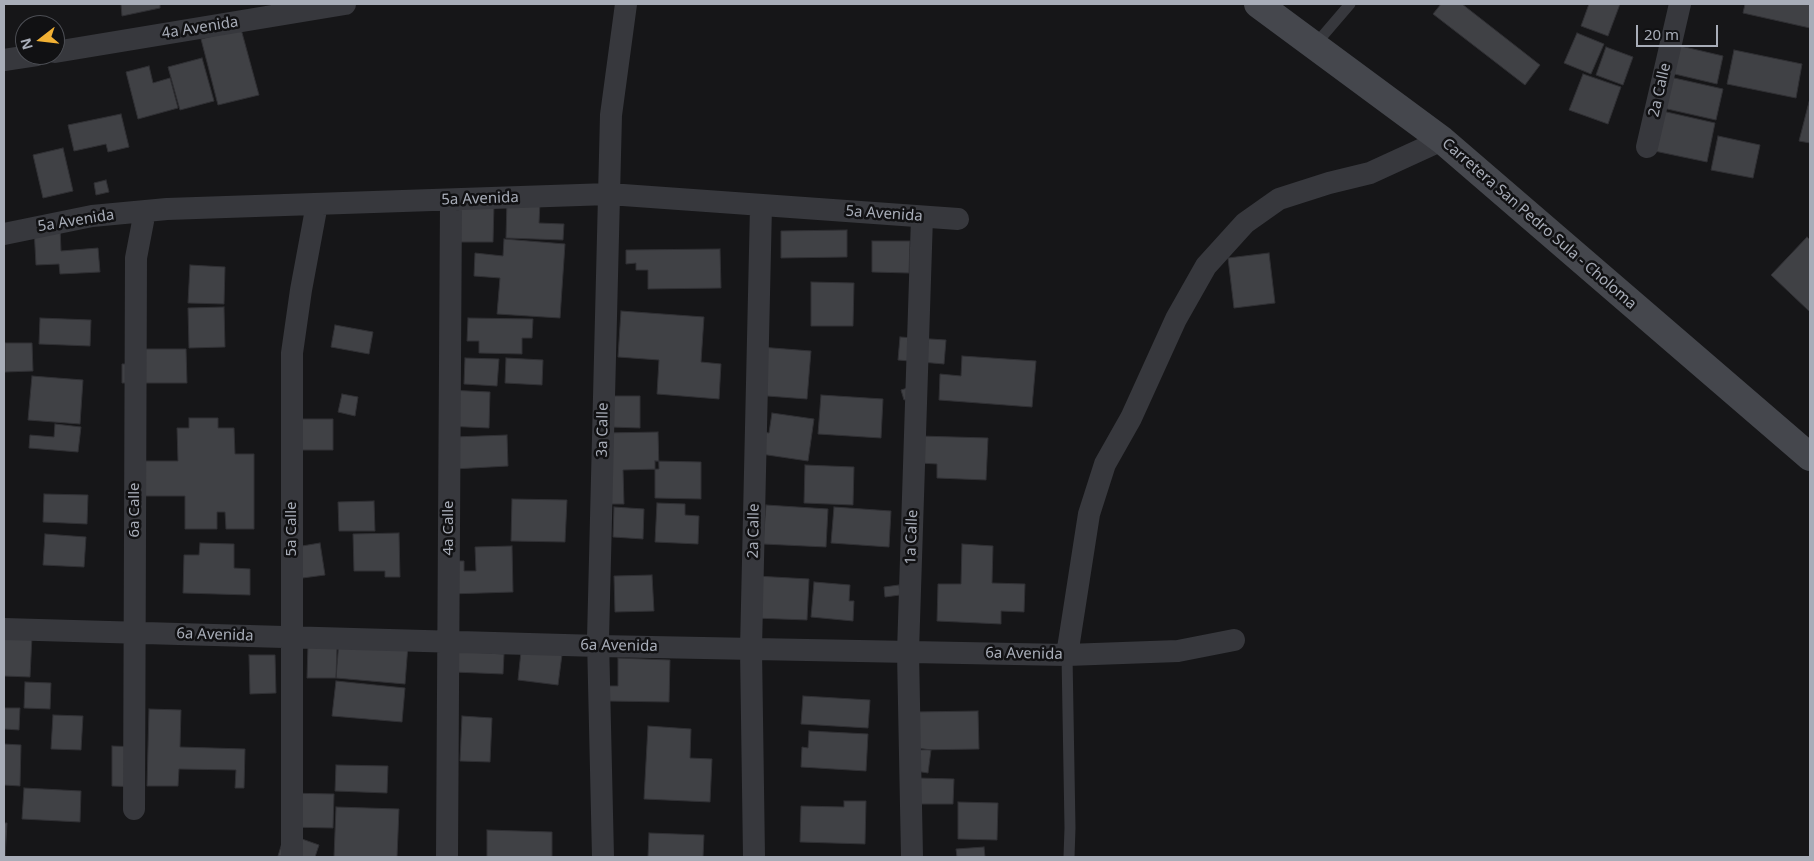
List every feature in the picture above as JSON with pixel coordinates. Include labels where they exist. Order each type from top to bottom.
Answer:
[{"type":"main road","name":"Carretera San Pedro Sula - Choloma","points":[[1258,4],[1442,140],[1808,449]]},
{"type":"street","name":"4a Avenida","points":[[65,50],[345,4]]},
{"type":"street","name":"3a Calle","points":[[603,857],[599,646],[611,115],[626,4]]},
{"type":"street","name":"2a Calle","points":[[1647,147],[1680,4]]},
{"type":"street","points":[[1067,655],[1089,514],[1105,464],[1131,418],[1176,319],[1206,266],[1245,223],[1279,199],[1328,183],[1370,173],[1442,140]]},
{"type":"street","name":"5a Avenida","points":[[4,234],[92,216],[167,209],[609,194],[958,219]]},
{"type":"street","name":"4a Calle","points":[[447,857],[451,200]]},
{"type":"street","name":"5a Calle","points":[[292,857],[292,353],[301,290],[318,204]]},
{"type":"street","name":"2a Calle","points":[[754,857],[751,649],[761,206]]},
{"type":"street","name":"6a Calle","points":[[134,809],[136,258],[144,211]]},
{"type":"street","name":"1a Calle","points":[[912,857],[908,652],[922,217]]},
{"type":"street","name":"6a Avenida","points":[[4,629],[599,646],[1067,655],[1178,651],[1234,640]]},
{"type":"lane","points":[[1314,46],[1350,4]]},
{"type":"lane","points":[[1067,655],[1069,857]]},
{"type":"building","points":[[121,4],[160,4],[160,8],[122,16]]},
{"type":"building","points":[[1441,4],[1462,4],[1540,65],[1525,85],[1433,14]]},
{"type":"building","points":[[1589,4],[1620,4],[1608,36],[1581,26]]},
{"type":"building","points":[[1745,4],[1810,4],[1810,28],[1743,13]]},
{"type":"building","points":[[241,29],[259,95],[218,105],[201,39]]},
{"type":"building","points":[[1577,33],[1604,44],[1591,74],[1564,63]]},
{"type":"building","points":[[1672,44],[1723,56],[1717,84],[1666,72]]},
{"type":"building","points":[[1606,47],[1633,57],[1623,85],[1596,75]]},
{"type":"building","points":[[1734,50],[1802,64],[1796,98],[1727,84]]},
{"type":"building","points":[[202,58],[214,101],[180,110],[168,67]]},
{"type":"building","points":[[149,66],[153,83],[170,78],[178,108],[138,119],[126,72]]},
{"type":"building","points":[[1583,74],[1621,87],[1608,124],[1569,110]]},
{"type":"building","points":[[1661,75],[1723,89],[1716,120],[1654,106]]},
{"type":"building","points":[[1810,103],[1810,143],[1799,141]]},
{"type":"building","points":[[1649,108],[1715,123],[1707,162],[1640,148]]},
{"type":"building","points":[[121,114],[129,147],[108,152],[106,144],[74,151],[68,125]]},
{"type":"building","points":[[1718,136],[1760,145],[1753,178],[1711,170]]},
{"type":"building","points":[[63,148],[73,191],[43,198],[33,155]]},
{"type":"building","points":[[106,180],[109,192],[96,195],[94,183]]},
{"type":"building","points":[[507,200],[540,202],[539,223],[564,224],[563,240],[506,238]]},
{"type":"building","points":[[459,203],[494,204],[493,242],[458,242]]},
{"type":"building","points":[[60,226],[61,251],[98,248],[100,272],[60,274],[59,264],[36,265],[34,228]]},
{"type":"building","points":[[847,230],[847,257],[781,258],[781,231]]},
{"type":"building","points":[[1807,237],[1810,240],[1810,312],[1771,275]]},
{"type":"building","points":[[504,239],[565,244],[560,318],[497,314],[500,278],[474,276],[475,253],[503,256]]},
{"type":"building","points":[[872,241],[910,241],[909,273],[872,272]]},
{"type":"building","points":[[720,249],[721,288],[648,289],[648,270],[636,270],[636,263],[626,264],[626,250]]},
{"type":"building","points":[[1269,253],[1275,303],[1234,308],[1228,258]]},
{"type":"building","points":[[190,265],[225,267],[224,304],[188,303]]},
{"type":"building","points":[[811,282],[854,283],[853,326],[811,326]]},
{"type":"building","points":[[224,307],[225,347],[189,348],[188,308]]},
{"type":"building","points":[[621,311],[704,317],[701,362],[721,364],[719,399],[657,394],[659,360],[618,357]]},
{"type":"building","points":[[40,318],[91,320],[90,346],[39,344]]},
{"type":"building","points":[[468,318],[533,319],[532,338],[522,338],[522,354],[479,353],[479,341],[467,341]]},
{"type":"building","points":[[335,325],[373,332],[369,354],[331,347]]},
{"type":"building","points":[[900,337],[946,340],[944,364],[898,360]]},
{"type":"building","points":[[5,343],[32,343],[33,371],[5,372]]},
{"type":"building","points":[[760,347],[811,351],[807,399],[767,396]]},
{"type":"building","points":[[131,349],[186,349],[187,383],[122,383],[122,364],[131,364]]},
{"type":"building","points":[[962,356],[1036,361],[1032,407],[939,400],[940,374],[961,376]]},
{"type":"building","points":[[465,358],[499,359],[497,386],[464,384]]},
{"type":"building","points":[[506,358],[543,360],[542,385],[505,383]]},
{"type":"building","points":[[32,376],[83,380],[80,424],[28,420]]},
{"type":"building","points":[[911,387],[914,397],[904,400],[901,390]]},
{"type":"building","points":[[447,390],[490,392],[489,428],[445,426]]},
{"type":"building","points":[[342,394],[358,397],[355,416],[338,412]]},
{"type":"building","points":[[821,395],[883,399],[881,438],[818,434]]},
{"type":"building","points":[[610,396],[640,396],[640,428],[610,427]]},
{"type":"building","points":[[772,413],[814,419],[808,461],[754,453],[757,431],[769,433]]},
{"type":"building","points":[[189,418],[218,418],[218,428],[234,428],[235,454],[254,454],[254,529],[226,529],[225,512],[217,512],[217,529],[185,529],[185,496],[141,496],[140,461],[178,461],[177,428],[189,428]]},
{"type":"building","points":[[288,419],[333,419],[333,450],[288,450]]},
{"type":"building","points":[[55,424],[81,427],[78,452],[29,448],[30,435],[54,437]]},
{"type":"building","points":[[658,432],[659,469],[623,470],[624,504],[604,504],[603,433]]},
{"type":"building","points":[[507,435],[508,466],[454,469],[453,437]]},
{"type":"building","points":[[920,436],[988,438],[986,480],[937,478],[937,464],[919,463]]},
{"type":"building","points":[[655,461],[701,462],[701,499],[655,498]]},
{"type":"building","points":[[805,465],[854,467],[853,505],[804,503]]},
{"type":"building","points":[[44,494],[88,495],[87,524],[43,522]]},
{"type":"building","points":[[512,499],[567,500],[565,542],[511,541]]},
{"type":"building","points":[[374,501],[375,531],[339,531],[338,502]]},
{"type":"building","points":[[657,503],[685,504],[685,515],[699,516],[698,544],[655,542]]},
{"type":"building","points":[[766,505],[828,509],[826,547],[763,544]]},
{"type":"building","points":[[614,507],[644,509],[643,539],[613,537]]},
{"type":"building","points":[[834,507],[891,511],[889,547],[831,543]]},
{"type":"building","points":[[399,533],[400,577],[385,577],[385,571],[354,571],[353,534]]},
{"type":"building","points":[[45,534],[86,537],[84,567],[43,565]]},
{"type":"building","points":[[200,543],[234,544],[234,568],[250,569],[250,595],[183,593],[184,555],[199,555]]},
{"type":"building","points":[[320,543],[325,575],[295,579],[290,548]]},
{"type":"building","points":[[962,544],[993,546],[992,583],[1025,584],[1024,612],[1001,611],[1001,624],[937,621],[938,584],[961,584]]},
{"type":"building","points":[[512,546],[513,592],[450,594],[449,561],[464,561],[464,571],[476,571],[475,547]]},
{"type":"building","points":[[652,575],[654,611],[615,612],[614,576]]},
{"type":"building","points":[[756,576],[809,579],[807,620],[754,618]]},
{"type":"building","points":[[814,582],[850,585],[849,601],[854,601],[853,621],[811,617]]},
{"type":"building","points":[[899,585],[900,595],[885,597],[884,587]]},
{"type":"building","points":[[4,634],[32,636],[30,677],[4,676]]},
{"type":"building","points":[[339,641],[408,645],[405,684],[336,678]]},
{"type":"building","points":[[522,642],[563,647],[558,685],[518,680]]},
{"type":"building","points":[[308,645],[337,646],[336,678],[307,678]]},
{"type":"building","points":[[453,651],[504,654],[503,674],[453,672]]},
{"type":"building","points":[[249,655],[275,655],[276,693],[250,694]]},
{"type":"building","points":[[618,658],[670,660],[669,702],[607,701],[608,686],[618,686]]},
{"type":"building","points":[[336,681],[405,688],[402,722],[332,716]]},
{"type":"building","points":[[25,682],[51,683],[50,709],[24,708]]},
{"type":"building","points":[[803,696],[870,700],[868,728],[801,724]]},
{"type":"building","points":[[4,708],[20,708],[19,730],[4,729]]},
{"type":"building","points":[[149,709],[181,710],[180,747],[245,749],[244,788],[235,788],[236,770],[179,769],[178,786],[147,786]]},
{"type":"building","points":[[978,711],[979,749],[915,750],[914,712]]},
{"type":"building","points":[[53,715],[83,716],[81,750],[51,749]]},
{"type":"building","points":[[462,716],[492,718],[490,762],[460,761]]},
{"type":"building","points":[[648,726],[691,729],[690,758],[712,759],[710,802],[644,799]]},
{"type":"building","points":[[809,731],[868,734],[866,771],[801,767],[802,747],[808,748]]},
{"type":"building","points":[[4,744],[21,745],[20,786],[4,785]]},
{"type":"building","points":[[112,746],[141,747],[141,787],[112,786]]},
{"type":"building","points":[[911,747],[931,750],[928,773],[909,770]]},
{"type":"building","points":[[336,765],[388,766],[387,793],[335,791]]},
{"type":"building","points":[[918,778],[954,779],[953,804],[918,804]]},
{"type":"building","points":[[24,788],[81,791],[80,822],[22,819]]},
{"type":"building","points":[[285,793],[334,794],[333,828],[285,827]]},
{"type":"building","points":[[844,801],[866,801],[865,844],[800,842],[801,806],[844,807]]},
{"type":"building","points":[[958,802],[998,803],[997,840],[958,839]]},
{"type":"building","points":[[336,807],[399,809],[397,857],[334,857]]},
{"type":"building","points":[[4,823],[7,823],[5,857],[4,857]]},
{"type":"building","points":[[487,830],[552,832],[552,857],[487,857]]},
{"type":"building","points":[[285,833],[319,845],[315,857],[278,856]]},
{"type":"building","points":[[649,833],[704,835],[703,857],[648,857]]},
{"type":"building","points":[[984,847],[985,857],[957,857],[956,849]]}]
